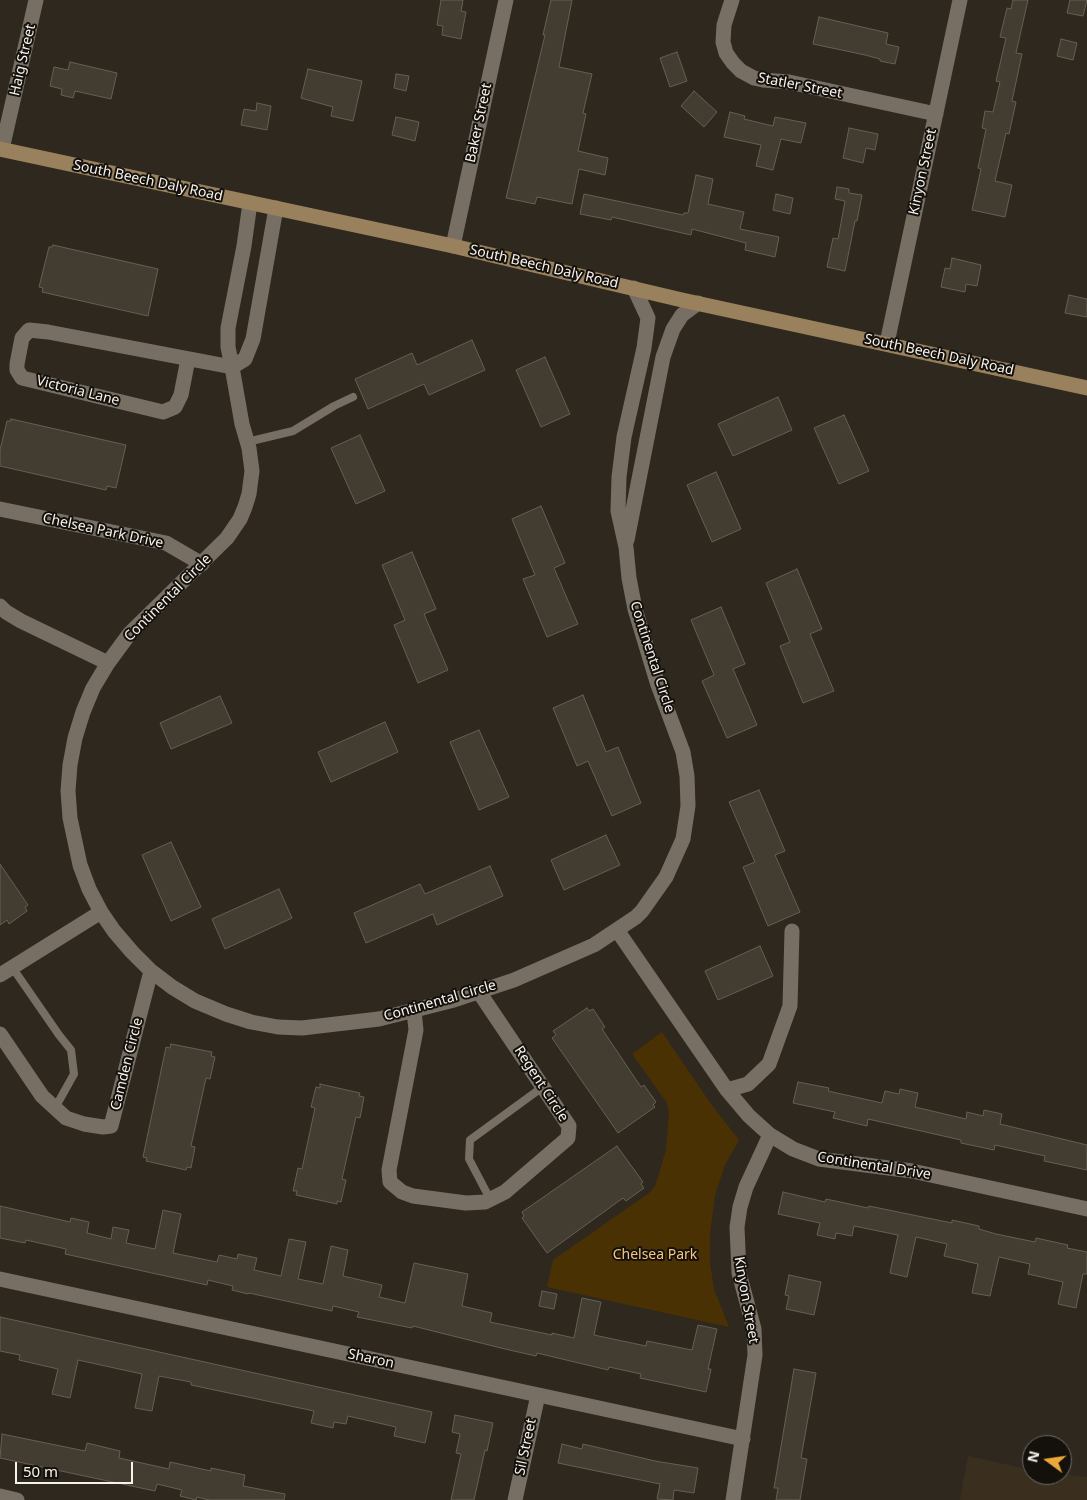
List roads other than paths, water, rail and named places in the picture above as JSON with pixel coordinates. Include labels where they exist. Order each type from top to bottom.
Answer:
[{"type":"street","name":"Haig Street","points":[[1,149],[36,0]]},
{"type":"street","name":"Baker Street","points":[[453,246],[506,0]]},
{"type":"street","name":"Statler Street","points":[[732,0],[724,24],[723,42],[726,53],[741,71],[754,78],[789,82],[936,114]]},
{"type":"street","name":"Kinyon Street","points":[[887,343],[960,0]]},
{"type":"street","name":"South Beech Daly Road","points":[[1,149],[453,246],[698,303],[1087,388]]},
{"type":"street","name":"Continental Circle","points":[[250,202],[244,246],[228,328],[228,347],[242,424],[248,442],[252,471],[245,507],[228,538],[135,628],[93,688],[80,721],[70,764],[68,791],[70,818],[80,865],[89,889],[101,912],[126,945],[151,971],[172,987],[195,1001],[251,1022],[278,1027],[302,1028],[346,1024],[414,1011],[514,980],[568,958],[594,945],[617,930],[642,911],[666,877],[683,839],[688,806],[687,776],[682,752],[658,685],[635,609],[626,547],[618,511],[619,477],[624,437],[644,348],[648,318],[634,288]]},
{"type":"street","points":[[232,366],[245,359],[253,339],[276,208]]},
{"type":"street","name":"Continental Circle","points":[[626,547],[663,358],[673,328],[682,315],[698,303]]},
{"type":"street","name":"Victoria Lane","points":[[188,359],[180,395],[175,407],[163,412],[22,378],[17,370],[22,338],[29,330],[232,366]]},
{"type":"street","name":"Chelsea Park Drive","points":[[0,508],[166,543],[202,564]]},
{"type":"street","points":[[0,606],[20,621],[108,664]]},
{"type":"street","points":[[6,971],[101,912]]},
{"type":"street","name":"Continental Drive","points":[[617,930],[727,1090],[749,1116],[770,1136],[794,1149],[819,1159],[912,1171],[1087,1209]]},
{"type":"street","points":[[727,1090],[748,1084],[769,1064],[790,1006],[792,931]]},
{"type":"street","name":"Camden Circle","points":[[0,1034],[42,1096],[66,1118],[84,1124],[103,1127],[111,1126],[151,971]]},
{"type":"street","name":"Regent Circle","points":[[414,1011],[416,1030],[389,1170],[390,1182],[402,1192],[413,1196],[466,1204],[485,1202],[505,1192],[568,1138],[569,1126],[544,1086],[479,992]]},
{"type":"street","name":"Kinyon Street","points":[[733,1500],[755,1355],[754,1330],[744,1298],[739,1273],[737,1227],[746,1187],[770,1136]]},
{"type":"street","name":"Sharon","points":[[0,1279],[743,1439]]},
{"type":"street","name":"Sil Street","points":[[515,1500],[538,1395]]},
{"type":"street","points":[[0,1496],[17,1500]]},
{"type":"lane","points":[[248,442],[293,431],[334,406],[353,397]]},
{"type":"lane","points":[[6,971],[71,1050],[74,1074],[56,1108]]},
{"type":"lane","points":[[490,1199],[469,1159],[470,1140],[544,1086]]},
{"type":"park label","name":"Chelsea Park","points":[[655,1255]]}]
